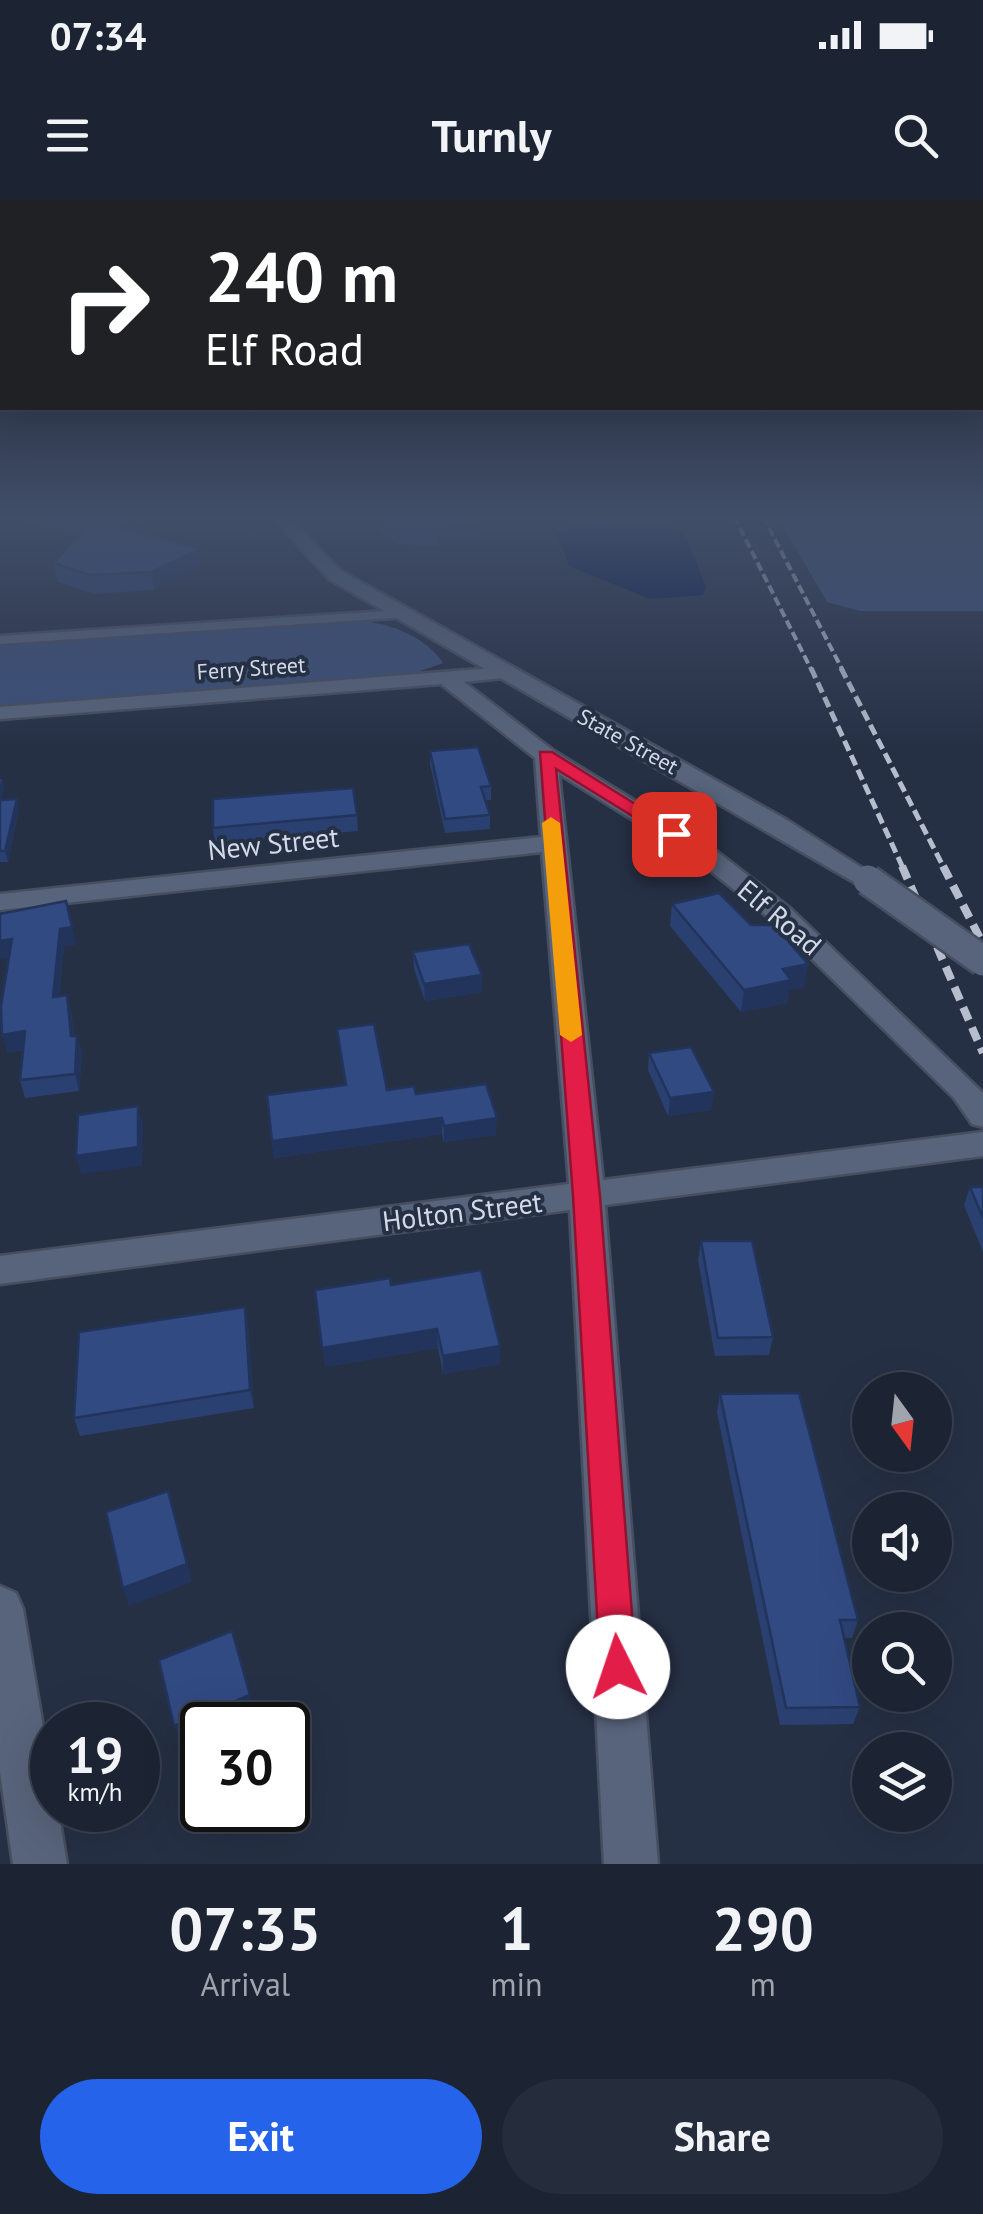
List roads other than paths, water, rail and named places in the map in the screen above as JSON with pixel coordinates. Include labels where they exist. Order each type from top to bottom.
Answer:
[{"type":"street","name":"State Street","points":[[368,594],[778,825],[868,880],[983,960]]},
{"type":"street","name":"Ferry Street","points":[[0,713],[505,673]]},
{"type":"street","name":"Elf Road","points":[[446,678],[546,756],[706,856],[782,914],[965,1092],[983,1116]]},
{"type":"street","points":[[546,756],[586,1196],[631,1864]]},
{"type":"street","name":"New Street","points":[[0,902],[552,843]]},
{"type":"street","name":"Holton Street","points":[[0,1270],[983,1144]]},
{"type":"street","points":[[0,1609],[40,1864]]},
{"type":"lane","points":[[0,640],[403,614]]},
{"type":"railway","points":[[773,594],[812,671]]},
{"type":"railway","points":[[803,594],[843,671]]},
{"type":"railway","points":[[811,668],[903,868]]},
{"type":"railway","points":[[841,668],[944,868]]},
{"type":"railway","points":[[902,866],[983,1053]]},
{"type":"railway","points":[[943,866],[983,944]]}]
